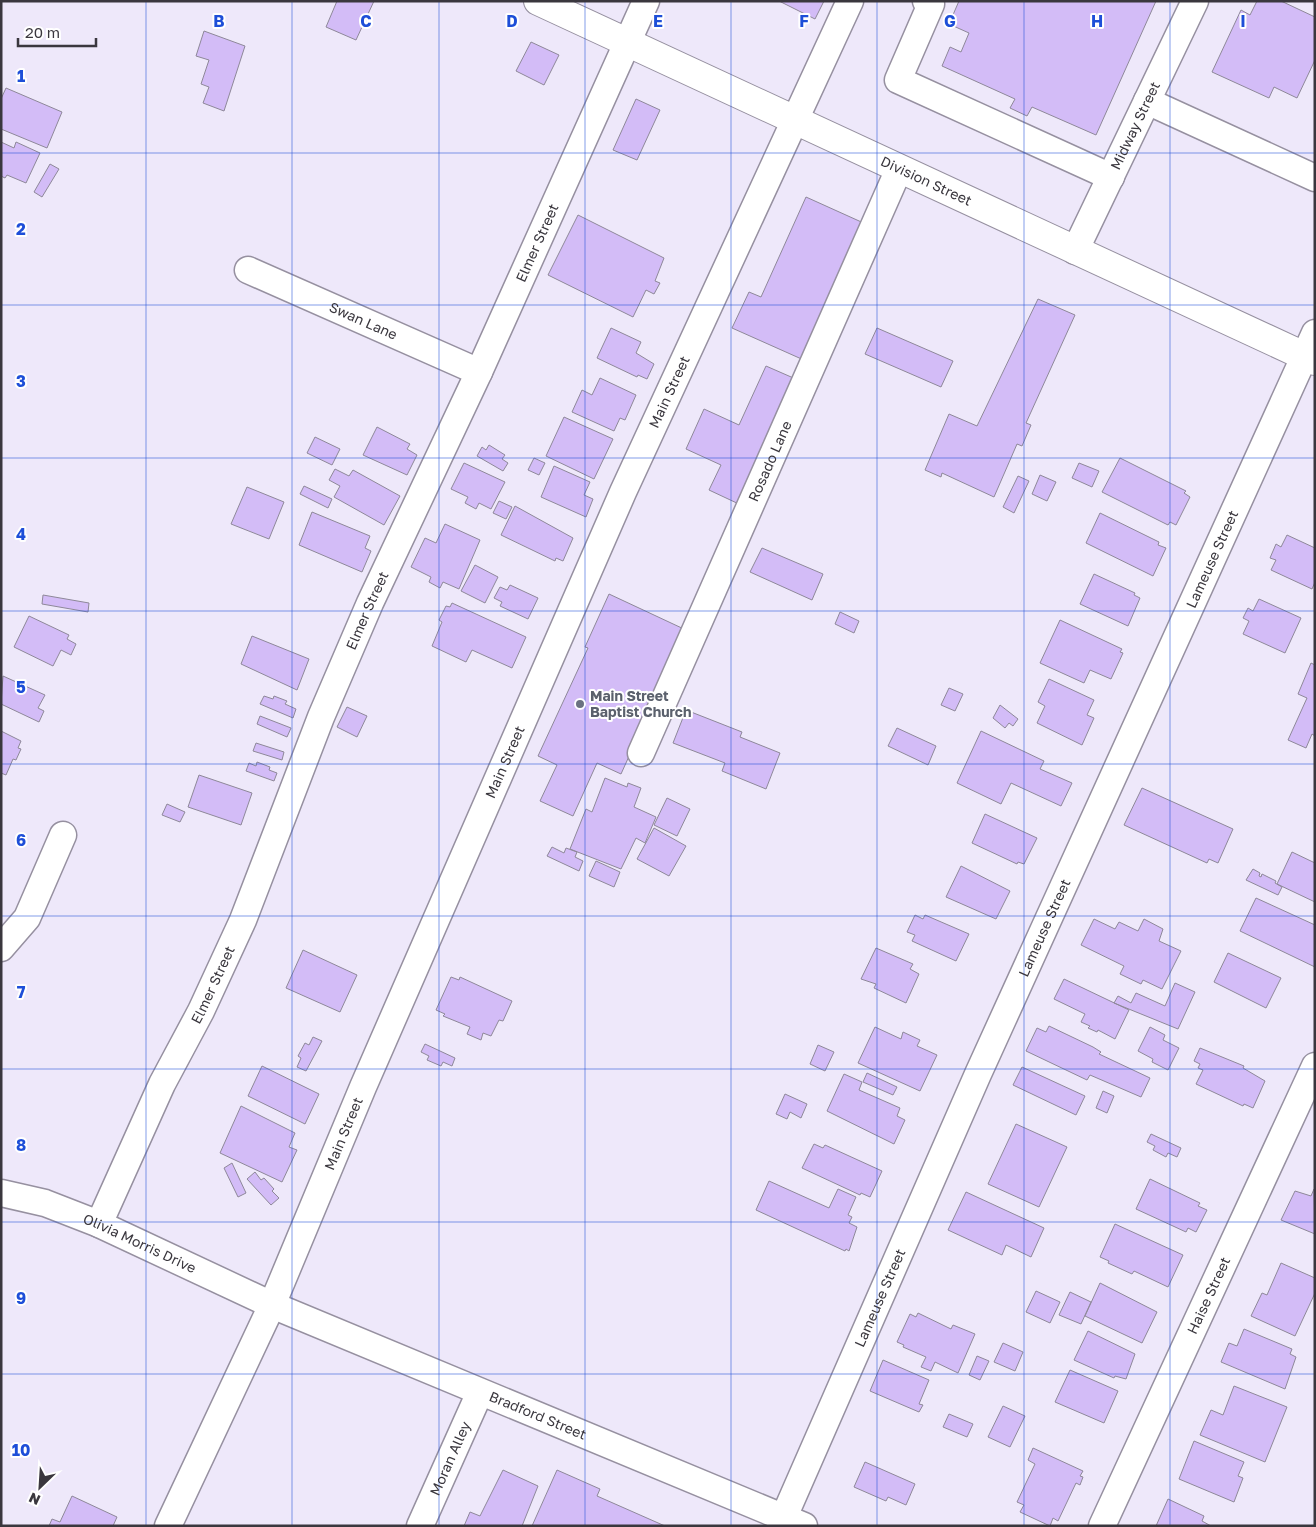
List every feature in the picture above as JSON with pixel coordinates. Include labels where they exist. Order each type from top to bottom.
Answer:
[{"type":"main road","name":"Division Street","points":[[538,1],[1075,252],[1311,350]]},
{"type":"street","name":"Elmer Street","points":[[99,1224],[162,1084],[200,1011],[243,920],[321,717],[370,603],[479,372],[646,1]]},
{"type":"street","name":"Main Street","points":[[168,1526],[272,1305],[367,1078],[619,501],[850,1]]},
{"type":"street","name":"Midway Street","points":[[1075,252],[1195,1]]},
{"type":"street","points":[[930,2],[898,80],[1111,177]]},
{"type":"street","points":[[1147,101],[1315,178]]},
{"type":"street","name":"Rosado Lane","points":[[641,753],[899,169]]},
{"type":"street","name":"Swan Lane","points":[[248,270],[479,372]]},
{"type":"street","name":"Lameuse Street","points":[[789,1523],[978,1074],[1311,350]]},
{"type":"street","points":[[1,948],[27,918],[63,835]]},
{"type":"street","name":"Haise Street","points":[[1102,1526],[1315,1066]]},
{"type":"street","name":"Olivia Morris Drive","points":[[1,1193],[44,1202],[99,1224],[272,1305]]},
{"type":"street","name":"Bradford Street","points":[[272,1305],[789,1523]]},
{"type":"street","name":"Moran Alley","points":[[420,1526],[480,1392]]},
{"type":"building","points":[[337,1],[374,1],[356,40],[326,27]]},
{"type":"building","points":[[779,1],[824,1],[815,19]]},
{"type":"building","points":[[959,1],[1156,1],[1096,135],[1032,107],[1027,116],[1010,108],[1015,99],[942,66],[950,47],[961,52],[969,33],[949,24]]},
{"type":"building","points":[[1257,1],[1281,1],[1315,17],[1315,60],[1297,98],[1274,87],[1269,98],[1212,72],[1241,10],[1250,15]]},
{"type":"building","points":[[204,31],[245,46],[224,111],[203,103],[209,87],[201,84],[209,60],[196,56]]},
{"type":"building","points":[[531,42],[559,55],[544,85],[516,71]]},
{"type":"building","points":[[6,88],[62,112],[47,148],[1,129],[1,99]]},
{"type":"building","points":[[636,99],[660,110],[637,160],[613,150]]},
{"type":"building","points":[[1,142],[14,148],[16,142],[40,153],[26,183],[7,175],[5,178],[1,176]]},
{"type":"building","points":[[50,164],[59,169],[42,197],[34,192]]},
{"type":"building","points":[[806,197],[868,225],[806,361],[732,328],[749,292],[761,297]]},
{"type":"building","points":[[578,215],[664,258],[655,281],[660,283],[654,294],[646,290],[633,317],[548,275]]},
{"type":"building","points":[[1038,299],[1075,315],[1026,423],[1031,425],[1022,446],[1017,444],[994,497],[942,473],[941,477],[925,470],[949,414],[977,426]]},
{"type":"building","points":[[611,328],[641,342],[636,353],[654,364],[647,379],[638,375],[637,377],[597,358]]},
{"type":"building","points":[[877,328],[953,361],[941,387],[865,354]]},
{"type":"building","points":[[766,366],[798,380],[741,505],[709,490],[721,465],[686,449],[704,409],[739,425]]},
{"type":"building","points":[[600,378],[636,395],[625,420],[620,418],[614,431],[572,412],[582,390],[592,395]]},
{"type":"building","points":[[564,417],[613,439],[594,479],[546,456]]},
{"type":"building","points":[[377,427],[410,444],[407,449],[417,455],[407,475],[363,455]]},
{"type":"building","points":[[315,437],[340,449],[332,465],[307,453]]},
{"type":"building","points":[[489,445],[505,455],[502,459],[508,463],[503,471],[477,456],[482,447],[486,450]]},
{"type":"building","points":[[534,458],[545,463],[539,475],[528,470]]},
{"type":"building","points":[[1120,458],[1186,491],[1184,493],[1190,497],[1176,525],[1170,522],[1168,525],[1102,492]]},
{"type":"building","points":[[464,463],[505,482],[491,509],[479,503],[476,509],[465,503],[468,497],[451,489]]},
{"type":"building","points":[[1079,463],[1099,471],[1092,487],[1072,478]]},
{"type":"building","points":[[554,466],[590,482],[584,495],[593,499],[586,517],[541,497]]},
{"type":"building","points":[[335,469],[349,476],[353,470],[400,496],[384,525],[334,497],[340,486],[329,480]]},
{"type":"building","points":[[1040,475],[1056,482],[1047,501],[1032,494]]},
{"type":"building","points":[[1018,476],[1029,481],[1014,513],[1003,507]]},
{"type":"building","points":[[304,486],[332,499],[328,508],[300,494]]},
{"type":"building","points":[[247,487],[284,502],[269,539],[231,524]]},
{"type":"building","points":[[499,501],[512,507],[506,519],[493,513]]},
{"type":"building","points":[[515,506],[573,538],[563,561],[556,558],[555,561],[501,535]]},
{"type":"building","points":[[312,512],[370,536],[365,548],[371,551],[362,572],[299,545]]},
{"type":"building","points":[[1100,513],[1159,542],[1158,545],[1166,548],[1153,576],[1086,543]]},
{"type":"building","points":[[445,524],[480,540],[459,589],[443,582],[440,588],[429,582],[431,577],[411,567],[425,538],[436,543]]},
{"type":"building","points":[[1287,535],[1315,548],[1315,582],[1312,589],[1271,570],[1276,560],[1270,558],[1276,544],[1281,547]]},
{"type":"building","points":[[762,548],[823,574],[812,600],[750,572]]},
{"type":"building","points":[[475,565],[498,577],[485,603],[461,591]]},
{"type":"building","points":[[1094,574],[1135,593],[1134,595],[1140,598],[1128,626],[1080,604]]},
{"type":"building","points":[[510,585],[538,598],[528,619],[500,606],[502,602],[494,598],[500,587],[507,590]]},
{"type":"building","points":[[609,594],[686,630],[621,774],[597,763],[573,816],[540,801],[557,765],[538,756],[588,648],[585,647]]},
{"type":"building","points":[[43,595],[89,603],[88,612],[42,604]]},
{"type":"building","points":[[1259,599],[1301,618],[1285,653],[1243,634],[1249,621],[1243,618],[1248,608],[1253,611]]},
{"type":"building","points":[[452,603],[526,637],[512,668],[472,650],[466,662],[432,646],[442,622],[439,620],[446,606],[450,607]]},
{"type":"building","points":[[840,612],[859,621],[854,633],[835,624]]},
{"type":"building","points":[[29,616],[69,635],[67,639],[76,644],[71,655],[61,650],[53,666],[14,647]]},
{"type":"building","points":[[1060,620],[1122,649],[1120,652],[1123,653],[1111,679],[1090,670],[1084,683],[1040,663]]},
{"type":"building","points":[[252,636],[309,659],[297,690],[241,664]]},
{"type":"building","points":[[1311,663],[1315,665],[1315,736],[1312,734],[1306,748],[1288,740],[1307,698],[1298,694]]},
{"type":"building","points":[[3,676],[45,695],[38,708],[44,711],[39,722],[1,704]]},
{"type":"building","points":[[1049,679],[1094,700],[1087,715],[1094,718],[1082,745],[1037,723],[1045,706],[1038,702]]},
{"type":"building","points":[[949,688],[963,694],[955,711],[941,705]]},
{"type":"building","points":[[264,696],[273,699],[274,696],[287,701],[285,704],[296,709],[293,718],[260,704]]},
{"type":"building","points":[[1000,705],[1018,719],[1013,726],[1009,723],[1005,728],[993,718]]},
{"type":"building","points":[[347,707],[367,716],[357,737],[337,727]]},
{"type":"building","points":[[686,710],[742,732],[740,737],[780,753],[766,789],[722,771],[725,763],[673,743]]},
{"type":"building","points":[[260,716],[291,728],[287,737],[257,724]]},
{"type":"building","points":[[897,728],[936,746],[928,765],[888,746]]},
{"type":"building","points":[[1,731],[21,741],[18,748],[21,749],[16,760],[13,759],[6,775],[1,773]]},
{"type":"building","points":[[981,731],[1044,761],[1040,769],[1072,783],[1061,806],[1011,783],[1001,804],[957,783]]},
{"type":"building","points":[[256,743],[284,752],[282,760],[253,751]]},
{"type":"building","points":[[257,762],[270,767],[269,770],[277,773],[274,781],[246,771],[249,763],[256,766]]},
{"type":"building","points":[[199,775],[252,793],[241,825],[188,807]]},
{"type":"building","points":[[605,778],[627,787],[628,783],[641,788],[634,807],[656,817],[645,843],[636,838],[621,869],[570,849],[586,809],[592,812]]},
{"type":"building","points":[[1142,788],[1233,829],[1218,863],[1209,859],[1207,863],[1124,825]]},
{"type":"building","points":[[667,798],[690,809],[677,836],[654,825]]},
{"type":"building","points":[[167,804],[185,812],[180,822],[162,815]]},
{"type":"building","points":[[985,814],[1037,838],[1024,864],[1018,862],[1017,864],[972,843]]},
{"type":"building","points":[[654,828],[686,846],[669,876],[637,859]]},
{"type":"building","points":[[552,847],[564,853],[566,848],[577,852],[575,857],[583,861],[579,871],[547,856]]},
{"type":"building","points":[[1292,852],[1315,863],[1315,902],[1277,884]]},
{"type":"building","points":[[596,861],[620,872],[614,887],[589,876]]},
{"type":"building","points":[[961,866],[1010,891],[996,919],[946,897]]},
{"type":"building","points":[[1253,869],[1260,873],[1259,876],[1261,877],[1262,874],[1276,881],[1275,883],[1282,887],[1278,895],[1246,880]]},
{"type":"building","points":[[1256,898],[1315,925],[1315,967],[1240,931]]},
{"type":"building","points":[[915,915],[923,919],[925,915],[969,934],[956,961],[912,941],[915,935],[907,932]]},
{"type":"building","points":[[1094,919],[1115,929],[1119,922],[1138,931],[1144,919],[1163,929],[1159,941],[1181,951],[1162,989],[1143,980],[1141,984],[1120,974],[1124,966],[1081,945]]},
{"type":"building","points":[[876,948],[913,964],[910,969],[919,974],[906,1003],[874,988],[876,984],[861,979]]},
{"type":"building","points":[[303,950],[357,975],[340,1012],[286,988]]},
{"type":"building","points":[[1228,953],[1281,978],[1266,1008],[1214,982]]},
{"type":"building","points":[[451,977],[459,980],[460,977],[512,1001],[503,1021],[499,1020],[491,1036],[483,1033],[481,1040],[467,1034],[470,1027],[443,1016],[445,1014],[436,1010]]},
{"type":"building","points":[[1064,979],[1129,1010],[1115,1039],[1098,1030],[1097,1032],[1088,1028],[1090,1026],[1081,1022],[1085,1014],[1054,999]]},
{"type":"building","points":[[1175,983],[1195,992],[1178,1029],[1114,1003],[1118,996],[1131,1003],[1136,993],[1165,1006]]},
{"type":"building","points":[[1049,1026],[1093,1047],[1101,1052],[1099,1054],[1150,1078],[1141,1097],[1090,1075],[1087,1080],[1026,1051],[1037,1028],[1046,1032]]},
{"type":"building","points":[[875,1027],[901,1039],[903,1032],[920,1040],[917,1046],[937,1055],[920,1091],[858,1063]]},
{"type":"building","points":[[1150,1027],[1165,1035],[1163,1040],[1179,1048],[1168,1070],[1152,1062],[1153,1059],[1138,1051]]},
{"type":"building","points":[[313,1037],[322,1041],[306,1071],[297,1067],[301,1058],[298,1056],[305,1043],[309,1045]]},
{"type":"building","points":[[425,1044],[455,1058],[452,1066],[443,1062],[441,1066],[427,1060],[429,1056],[421,1052]]},
{"type":"building","points":[[818,1045],[834,1052],[825,1071],[810,1064]]},
{"type":"building","points":[[1200,1048],[1244,1066],[1243,1068],[1265,1081],[1253,1108],[1244,1104],[1243,1106],[1196,1084],[1203,1070],[1198,1068],[1200,1064],[1194,1061]]},
{"type":"building","points":[[262,1066],[319,1094],[305,1124],[248,1096]]},
{"type":"building","points":[[1022,1067],[1085,1096],[1076,1115],[1013,1085]]},
{"type":"building","points":[[867,1073],[897,1087],[893,1095],[863,1082]]},
{"type":"building","points":[[844,1074],[862,1082],[859,1090],[900,1108],[897,1116],[905,1120],[894,1144],[827,1111]]},
{"type":"building","points":[[1103,1091],[1114,1096],[1107,1113],[1096,1108]]},
{"type":"building","points":[[785,1094],[807,1104],[801,1118],[790,1112],[787,1119],[776,1114]]},
{"type":"building","points":[[241,1106],[295,1133],[289,1147],[297,1150],[282,1182],[220,1153]]},
{"type":"building","points":[[1016,1124],[1067,1147],[1039,1207],[988,1184]]},
{"type":"building","points":[[1151,1134],[1181,1148],[1177,1157],[1168,1153],[1166,1157],[1153,1150],[1155,1146],[1147,1142]]},
{"type":"building","points":[[814,1144],[823,1148],[825,1145],[882,1171],[870,1197],[861,1193],[860,1195],[802,1168]]},
{"type":"building","points":[[232,1163],[246,1193],[238,1197],[224,1168]]},
{"type":"building","points":[[255,1172],[261,1180],[264,1178],[279,1198],[271,1205],[247,1179]]},
{"type":"building","points":[[1150,1179],[1200,1203],[1198,1206],[1207,1210],[1196,1232],[1188,1228],[1186,1232],[1136,1209]]},
{"type":"building","points":[[769,1181],[829,1208],[838,1189],[856,1197],[848,1215],[852,1217],[849,1223],[857,1227],[849,1251],[846,1249],[845,1251],[756,1210]]},
{"type":"building","points":[[1314,1189],[1315,1234],[1281,1220],[1295,1191],[1311,1196]]},
{"type":"building","points":[[966,1192],[1044,1228],[1031,1257],[1006,1245],[1002,1255],[948,1230]]},
{"type":"building","points":[[1115,1224],[1183,1255],[1168,1287],[1134,1271],[1132,1274],[1108,1263],[1109,1261],[1100,1257]]},
{"type":"building","points":[[1281,1263],[1315,1278],[1315,1293],[1295,1336],[1251,1316],[1262,1293],[1267,1295]]},
{"type":"building","points":[[1100,1283],[1157,1312],[1142,1343],[1085,1316]]},
{"type":"building","points":[[1036,1291],[1060,1302],[1050,1323],[1026,1312]]},
{"type":"building","points":[[1070,1292],[1091,1302],[1081,1324],[1059,1315]]},
{"type":"building","points":[[918,1313],[951,1329],[953,1325],[975,1334],[958,1373],[935,1362],[931,1371],[921,1367],[926,1357],[903,1347],[904,1345],[897,1342],[910,1314],[916,1317]]},
{"type":"building","points":[[1244,1329],[1292,1349],[1290,1354],[1296,1357],[1285,1389],[1221,1362],[1229,1343],[1237,1346]]},
{"type":"building","points":[[1088,1331],[1135,1354],[1126,1379],[1115,1376],[1114,1378],[1074,1360]]},
{"type":"building","points":[[1003,1343],[1023,1352],[1015,1371],[994,1362]]},
{"type":"building","points":[[977,1356],[989,1361],[980,1380],[969,1375]]},
{"type":"building","points":[[883,1360],[929,1380],[919,1404],[923,1405],[919,1412],[870,1391]]},
{"type":"building","points":[[1070,1370],[1118,1391],[1104,1423],[1055,1402]]},
{"type":"building","points":[[1234,1386],[1287,1407],[1265,1462],[1200,1435],[1211,1410],[1223,1415]]},
{"type":"building","points":[[1003,1406],[1025,1416],[1010,1447],[988,1437]]},
{"type":"building","points":[[949,1414],[973,1424],[967,1437],[943,1427]]},
{"type":"building","points":[[1194,1441],[1244,1462],[1238,1476],[1243,1478],[1234,1502],[1179,1479]]},
{"type":"building","points":[[1033,1448],[1083,1471],[1080,1476],[1083,1477],[1080,1485],[1076,1483],[1058,1521],[1053,1518],[1050,1526],[1020,1512],[1024,1505],[1017,1502],[1035,1464],[1028,1460]]},
{"type":"building","points":[[865,1462],[915,1484],[906,1505],[888,1497],[886,1501],[854,1487]]},
{"type":"building","points":[[503,1470],[538,1486],[522,1526],[464,1526],[470,1512],[480,1516]]},
{"type":"building","points":[[557,1470],[600,1489],[597,1496],[665,1526],[532,1526]]},
{"type":"building","points":[[72,1496],[117,1517],[113,1526],[49,1526],[52,1519],[60,1522]]},
{"type":"building","points":[[1168,1499],[1204,1516],[1202,1521],[1211,1526],[1156,1526]]},
{"type":"place","name":"Main Street Baptist Church","points":[[580,704]]}]
